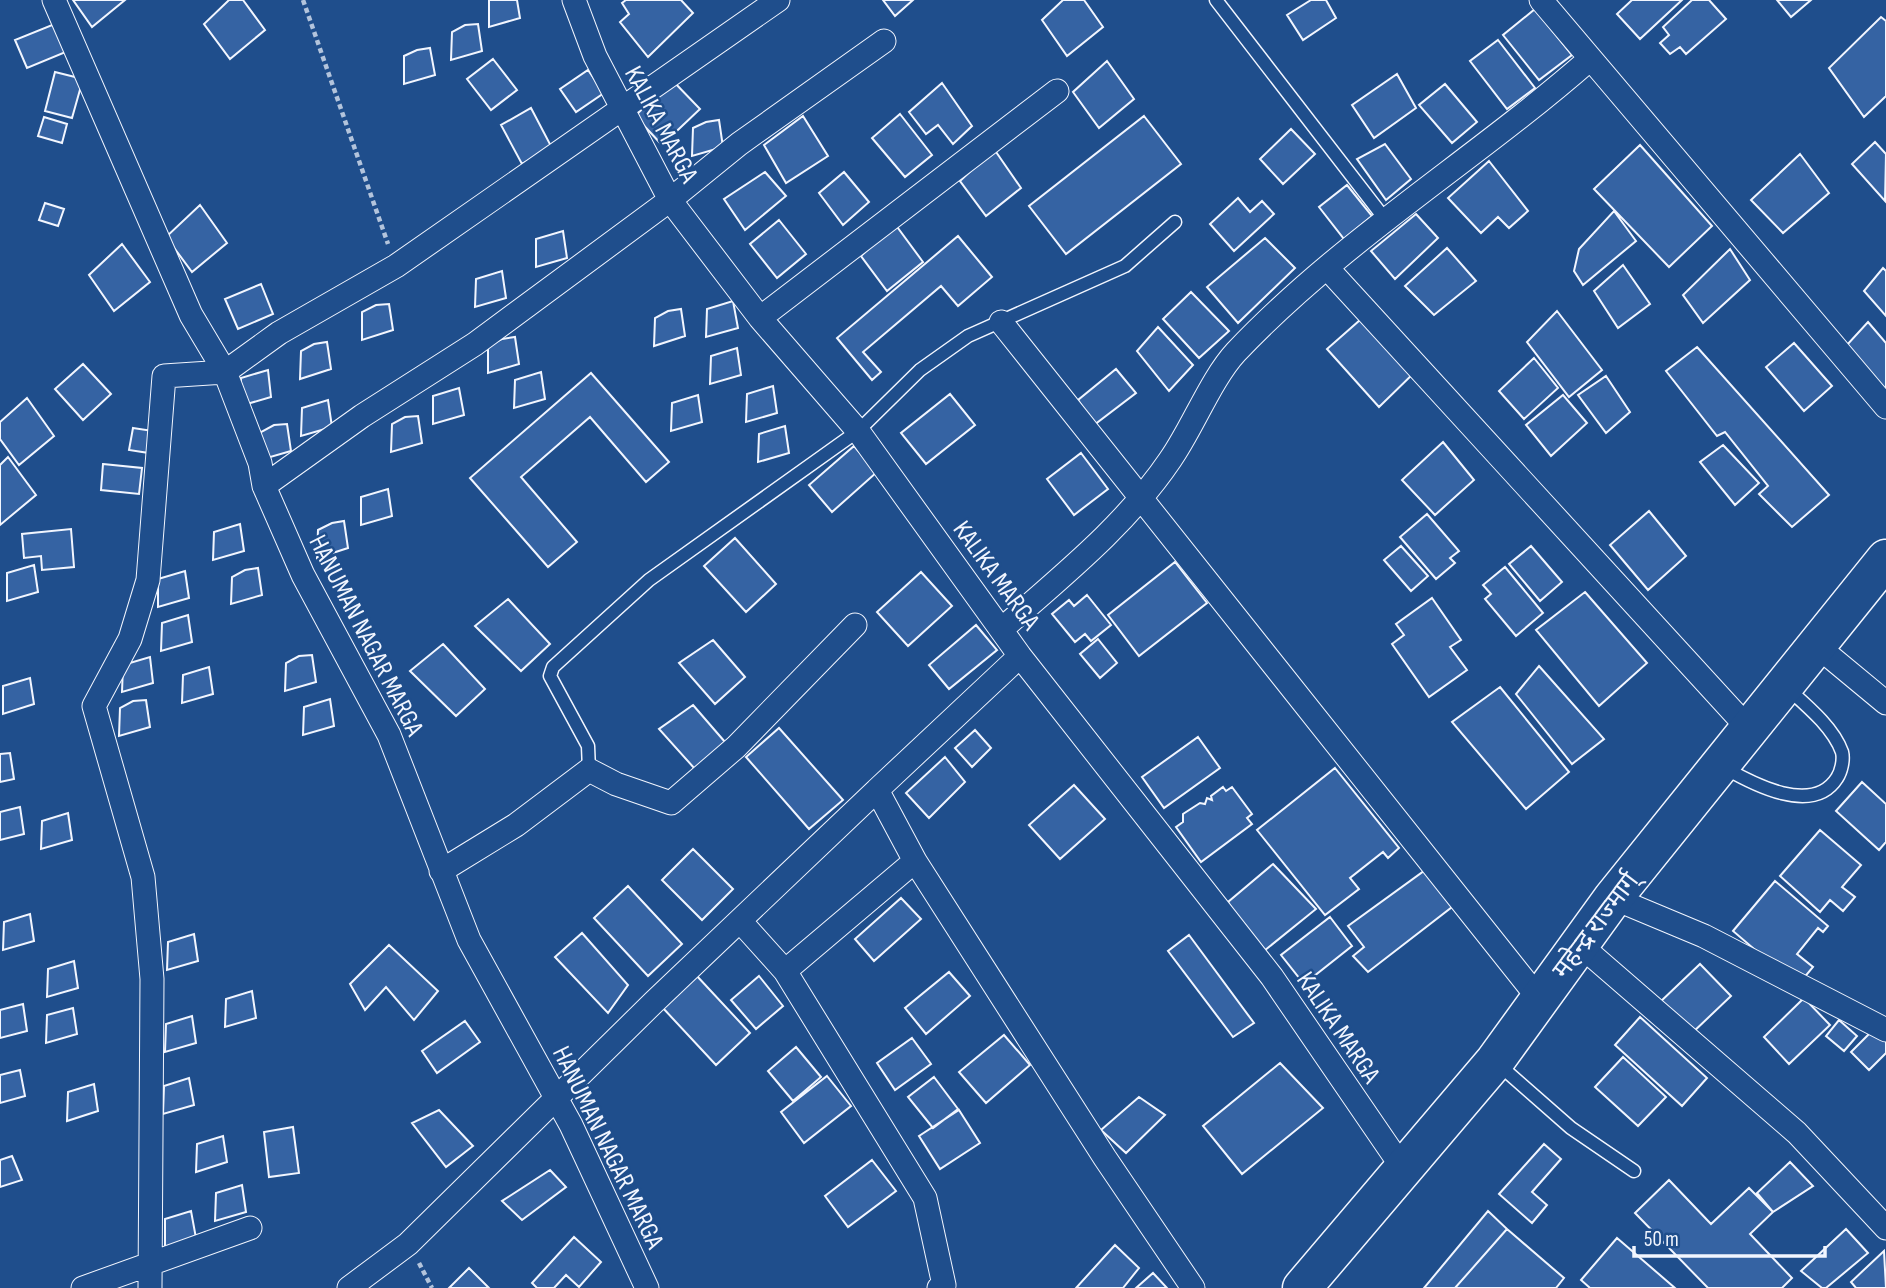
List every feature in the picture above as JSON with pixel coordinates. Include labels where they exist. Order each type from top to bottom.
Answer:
[{"type":"highway","name":"महेन्द्र राज्मार्ग्","points":[[1309,1285],[1402,1167],[1495,1061],[1613,898],[1886,559]]},
{"type":"street","name":"HANUMAN NAGAR MARGA","points":[[54,0],[191,315],[225,372],[260,463],[264,486],[303,575],[389,735],[470,940],[558,1098],[647,1288]]},
{"type":"street","name":"KALIKA MARGA","points":[[574,0],[595,56],[670,200],[760,318],[858,431],[1003,628],[1020,656],[1272,977],[1402,1167]]},
{"type":"street","points":[[149,1278],[152,979],[143,877],[94,706],[130,639],[148,580],[164,376],[225,372],[279,333],[396,266],[778,0]]},
{"type":"street","points":[[1541,0],[1886,407]]},
{"type":"street","points":[[264,486],[362,416],[475,344],[670,200],[739,144],[884,41]]},
{"type":"street","points":[[1003,628],[1094,548],[1139,497],[1170,461],[1233,355],[1295,293],[1328,269],[1385,219],[1544,99],[1590,59]]},
{"type":"street","points":[[760,318],[1057,91]]},
{"type":"street","points":[[1328,269],[1749,729]]},
{"type":"street","points":[[1001,322],[1540,1000]]},
{"type":"street","points":[[442,871],[516,825],[589,770],[616,784],[671,803],[736,747],[855,625]]},
{"type":"street","points":[[1816,645],[1886,703]]},
{"type":"street","points":[[349,1288],[408,1244],[654,1002],[1020,656]]},
{"type":"street","points":[[877,790],[915,860],[1105,1158],[1193,1288]]},
{"type":"street","points":[[785,971],[915,860]]},
{"type":"street","points":[[1613,898],[1704,936],[1886,1030]]},
{"type":"street","points":[[741,922],[785,971],[925,1198],[943,1287]]},
{"type":"street","points":[[1580,944],[1797,1133],[1886,1228]]},
{"type":"street","points":[[83,1288],[149,1278],[250,1228]]},
{"type":"lane","points":[[1216,0],[1385,219]]},
{"type":"lane","points":[[589,770],[588,746],[550,676],[553,667],[649,580],[858,431],[920,370],[968,336],[1125,266],[1175,222]]},
{"type":"lane","points":[[1721,766],[1757,786],[1792,794],[1804,795],[1831,787],[1839,775],[1843,756],[1841,749],[1818,717],[1784,685]]},
{"type":"lane","points":[[1495,1061],[1571,1128],[1634,1171]]},
{"type":"path","points":[[303,0],[396,266]]},
{"type":"building","points":[[73,0],[125,0],[92,27]]},
{"type":"building","points":[[229,0],[243,0],[265,30],[230,59],[204,24]]},
{"type":"building","points":[[489,0],[517,0],[520,18],[489,27]]},
{"type":"building","points":[[626,0],[681,0],[693,13],[648,57],[620,22],[629,14],[622,3]]},
{"type":"building","points":[[883,0],[913,0],[895,16]]},
{"type":"building","points":[[1063,0],[1084,0],[1103,27],[1067,56],[1042,20]]},
{"type":"building","points":[[1311,0],[1326,0],[1336,18],[1303,40],[1287,15]]},
{"type":"building","points":[[1632,0],[1682,0],[1640,39],[1617,14]]},
{"type":"building","points":[[1692,0],[1709,0],[1726,19],[1686,54],[1680,47],[1670,54],[1660,43],[1669,35],[1663,27]]},
{"type":"building","points":[[1777,0],[1811,0],[1791,17]]},
{"type":"building","points":[[1535,9],[1572,55],[1539,80],[1503,35]]},
{"type":"building","points":[[1881,17],[1886,21],[1886,96],[1864,117],[1829,68]]},
{"type":"building","points":[[62,21],[73,49],[27,68],[15,40]]},
{"type":"building","points":[[478,24],[482,51],[451,60],[452,32],[465,25]]},
{"type":"building","points":[[1498,40],[1535,88],[1507,109],[1470,61]]},
{"type":"building","points":[[430,48],[435,75],[404,84],[404,56]]},
{"type":"building","points":[[493,59],[517,90],[491,110],[467,79]]},
{"type":"building","points":[[1107,61],[1134,99],[1099,128],[1073,92]]},
{"type":"building","points":[[588,70],[604,93],[576,112],[560,89]]},
{"type":"building","points":[[55,72],[83,79],[72,118],[45,111]]},
{"type":"building","points":[[1397,74],[1416,108],[1374,138],[1352,105]]},
{"type":"building","points":[[672,80],[700,109],[662,145],[635,116]]},
{"type":"building","points":[[942,83],[972,126],[953,144],[938,125],[926,134],[909,112]]},
{"type":"building","points":[[1445,84],[1477,122],[1452,143],[1419,105]]},
{"type":"building","points":[[531,108],[552,148],[522,164],[501,125]]},
{"type":"building","points":[[900,114],[932,155],[905,177],[872,138]]},
{"type":"building","points":[[803,116],[828,156],[786,183],[764,145]]},
{"type":"building","points":[[1144,116],[1181,164],[1066,254],[1029,206]]},
{"type":"building","points":[[44,117],[67,124],[62,143],[38,136]]},
{"type":"building","points":[[719,120],[723,147],[692,156],[693,128]]},
{"type":"building","points":[[1291,129],[1315,154],[1283,184],[1260,159]]},
{"type":"building","points":[[1875,142],[1886,154],[1885,201],[1852,164]]},
{"type":"building","points":[[1385,144],[1411,179],[1386,200],[1357,159]]},
{"type":"building","points":[[1640,145],[1712,226],[1669,267],[1594,189]]},
{"type":"building","points":[[994,149],[1021,188],[986,216],[960,181]]},
{"type":"building","points":[[1800,154],[1829,193],[1783,233],[1751,200]]},
{"type":"building","points":[[1489,161],[1528,211],[1509,228],[1498,217],[1481,233],[1448,198]]},
{"type":"building","points":[[765,172],[786,196],[745,230],[724,199]]},
{"type":"building","points":[[844,172],[869,202],[843,225],[819,193]]},
{"type":"building","points":[[1347,185],[1372,216],[1344,239],[1319,207]]},
{"type":"building","points":[[1238,198],[1250,212],[1262,201],[1274,214],[1234,251],[1210,224]]},
{"type":"building","points":[[45,203],[64,209],[58,226],[39,220]]},
{"type":"building","points":[[200,205],[227,243],[192,272],[166,237]]},
{"type":"building","points":[[1614,211],[1636,241],[1583,285],[1574,271],[1579,249]]},
{"type":"building","points":[[1416,214],[1438,238],[1395,279],[1371,251]]},
{"type":"building","points":[[779,220],[806,254],[777,278],[750,244]]},
{"type":"building","points":[[895,224],[923,262],[887,291],[861,256]]},
{"type":"building","points":[[563,231],[567,258],[536,267],[536,239]]},
{"type":"building","points":[[958,236],[992,277],[958,306],[941,286],[863,352],[881,372],[872,380],[837,338]]},
{"type":"building","points":[[1265,238],[1295,268],[1238,323],[1207,287]]},
{"type":"building","points":[[122,244],[150,282],[114,311],[89,275]]},
{"type":"building","points":[[1447,248],[1476,281],[1434,315],[1405,286]]},
{"type":"building","points":[[1730,249],[1750,280],[1703,323],[1683,295]]},
{"type":"building","points":[[1623,265],[1650,304],[1618,328],[1594,291]]},
{"type":"building","points":[[1883,268],[1886,271],[1886,316],[1864,291]]},
{"type":"building","points":[[502,271],[506,298],[475,307],[476,279]]},
{"type":"building","points":[[261,284],[273,314],[238,329],[225,299]]},
{"type":"building","points":[[1191,292],[1229,331],[1199,358],[1163,319]]},
{"type":"building","points":[[733,301],[738,328],[706,337],[707,309]]},
{"type":"building","points":[[389,304],[393,330],[362,340],[362,312],[376,305]]},
{"type":"building","points":[[681,309],[685,336],[654,346],[655,318],[668,311]]},
{"type":"building","points":[[1557,311],[1602,370],[1569,397],[1527,342]]},
{"type":"building","points":[[1368,313],[1418,369],[1379,407],[1327,349]]},
{"type":"building","points":[[1868,322],[1886,343],[1886,391],[1846,346]]},
{"type":"building","points":[[1158,327],[1193,365],[1169,391],[1137,351]]},
{"type":"building","points":[[515,337],[519,364],[488,373],[488,345]]},
{"type":"building","points":[[327,342],[331,369],[300,379],[301,351],[314,344]]},
{"type":"building","points":[[1794,343],[1832,386],[1804,411],[1766,367]]},
{"type":"building","points":[[1697,347],[1829,495],[1792,527],[1759,494],[1768,486],[1725,432],[1717,436],[1666,371]]},
{"type":"building","points":[[737,348],[741,375],[710,384],[711,356]]},
{"type":"building","points":[[1534,358],[1558,388],[1524,419],[1499,391]]},
{"type":"building","points":[[83,364],[111,394],[83,420],[55,389]]},
{"type":"building","points":[[1116,369],[1136,393],[1094,425],[1078,400]]},
{"type":"building","points":[[268,370],[271,397],[240,406],[241,378]]},
{"type":"building","points":[[541,372],[545,399],[514,408],[515,380]]},
{"type":"building","points":[[591,373],[669,462],[646,482],[590,417],[521,477],[577,542],[548,567],[470,478]]},
{"type":"building","points":[[1606,376],[1630,412],[1606,433],[1578,395]]},
{"type":"building","points":[[773,386],[777,413],[746,422],[747,394]]},
{"type":"building","points":[[459,388],[464,415],[433,424],[433,396]]},
{"type":"building","points":[[950,394],[975,425],[926,464],[901,433]]},
{"type":"building","points":[[698,395],[702,422],[671,431],[672,403]]},
{"type":"building","points":[[1563,395],[1587,423],[1551,456],[1526,425]]},
{"type":"building","points":[[27,398],[54,436],[19,465],[0,439],[0,422]]},
{"type":"building","points":[[328,400],[332,427],[301,436],[302,408]]},
{"type":"building","points":[[418,416],[422,443],[391,452],[392,424],[405,417]]},
{"type":"building","points":[[287,424],[291,451],[260,460],[261,432],[274,425]]},
{"type":"building","points":[[785,426],[789,453],[758,462],[759,434]]},
{"type":"building","points":[[133,428],[153,431],[149,453],[129,450]]},
{"type":"building","points":[[1443,442],[1474,480],[1435,515],[1402,480]]},
{"type":"building","points":[[1723,445],[1759,483],[1735,505],[1700,462]]},
{"type":"building","points":[[854,446],[877,472],[832,512],[809,485]]},
{"type":"building","points":[[1081,453],[1108,489],[1074,515],[1047,479]]},
{"type":"building","points":[[8,457],[36,495],[0,525],[0,465]]},
{"type":"building","points":[[103,464],[142,468],[139,494],[101,490]]},
{"type":"building","points":[[388,489],[392,516],[361,525],[361,497]]},
{"type":"building","points":[[1649,511],[1686,556],[1648,590],[1610,545]]},
{"type":"building","points":[[1427,514],[1459,551],[1450,558],[1455,563],[1436,579],[1400,537]]},
{"type":"building","points":[[344,521],[348,548],[317,558],[318,530]]},
{"type":"building","points":[[240,524],[244,551],[213,560],[214,532]]},
{"type":"building","points":[[71,529],[74,567],[42,570],[41,556],[24,558],[22,534]]},
{"type":"building","points":[[735,538],[776,584],[746,612],[704,566]]},
{"type":"building","points":[[1401,546],[1428,576],[1411,591],[1384,560]]},
{"type":"building","points":[[1531,546],[1562,582],[1540,601],[1509,564]]},
{"type":"building","points":[[1175,562],[1207,603],[1139,656],[1108,615]]},
{"type":"building","points":[[34,565],[38,592],[7,601],[7,573]]},
{"type":"building","points":[[1505,567],[1543,613],[1516,636],[1485,599],[1491,594],[1483,585]]},
{"type":"building","points":[[258,568],[262,595],[231,604],[232,577],[245,570]]},
{"type":"building","points":[[185,571],[189,598],[158,607],[158,579]]},
{"type":"building","points":[[921,572],[952,606],[908,646],[877,612]]},
{"type":"building","points":[[1585,592],[1647,663],[1599,706],[1536,630]]},
{"type":"building","points":[[1087,595],[1111,625],[1091,641],[1085,634],[1075,642],[1052,614],[1069,600],[1074,606]]},
{"type":"building","points":[[1432,598],[1461,640],[1450,647],[1467,670],[1429,697],[1392,644],[1404,635],[1396,624]]},
{"type":"building","points":[[508,599],[550,644],[521,671],[475,626]]},
{"type":"building","points":[[188,615],[192,642],[161,651],[162,623]]},
{"type":"building","points":[[976,625],[997,650],[949,689],[929,665]]},
{"type":"building","points":[[1098,639],[1117,663],[1100,678],[1080,654]]},
{"type":"building","points":[[713,640],[745,677],[715,704],[679,663]]},
{"type":"building","points":[[443,644],[485,689],[456,716],[410,671]]},
{"type":"building","points":[[312,655],[316,682],[285,691],[286,663],[299,656]]},
{"type":"building","points":[[150,657],[153,683],[122,692],[123,665]]},
{"type":"building","points":[[1539,666],[1604,739],[1572,764],[1516,694]]},
{"type":"building","points":[[209,667],[213,694],[182,703],[183,675]]},
{"type":"building","points":[[30,678],[34,704],[3,714],[3,686]]},
{"type":"building","points":[[1500,687],[1569,772],[1526,809],[1452,722]]},
{"type":"building","points":[[330,699],[334,726],[303,735],[304,707]]},
{"type":"building","points":[[146,700],[150,727],[119,736],[120,708],[133,701]]},
{"type":"building","points":[[693,705],[725,742],[695,769],[659,729]]},
{"type":"building","points":[[779,728],[843,800],[809,829],[746,757]]},
{"type":"building","points":[[975,730],[991,748],[972,767],[955,748]]},
{"type":"building","points":[[1198,737],[1220,768],[1164,808],[1142,777]]},
{"type":"building","points":[[10,753],[14,779],[0,782],[0,754]]},
{"type":"building","points":[[945,757],[965,782],[929,818],[906,793]]},
{"type":"building","points":[[1335,768],[1399,848],[1388,858],[1383,852],[1350,878],[1359,889],[1325,915],[1257,830]]},
{"type":"building","points":[[1862,782],[1886,804],[1886,842],[1879,850],[1836,811]]},
{"type":"building","points":[[1074,785],[1105,819],[1060,859],[1029,825]]},
{"type":"building","points":[[1223,787],[1226,791],[1232,787],[1252,814],[1247,818],[1252,824],[1201,862],[1176,827],[1183,822],[1183,814],[1200,803],[1205,804],[1207,798],[1212,800],[1211,796]]},
{"type":"building","points":[[20,807],[24,834],[0,840],[0,812]]},
{"type":"building","points":[[68,813],[72,840],[41,849],[42,821]]},
{"type":"building","points":[[1820,830],[1861,865],[1842,887],[1855,897],[1843,911],[1830,900],[1820,912],[1780,876]]},
{"type":"building","points":[[693,849],[733,889],[702,920],[662,880]]},
{"type":"building","points":[[1273,864],[1316,909],[1259,955],[1228,902]]},
{"type":"building","points":[[1424,871],[1452,907],[1368,972],[1353,956],[1364,947],[1348,926]]},
{"type":"building","points":[[1775,881],[1828,926],[1823,932],[1818,928],[1797,954],[1813,967],[1803,979],[1774,966],[1733,931]]},
{"type":"building","points":[[628,886],[682,944],[648,976],[594,918]]},
{"type":"building","points":[[901,898],[921,919],[874,961],[855,939]]},
{"type":"building","points":[[30,914],[34,941],[3,950],[4,922]]},
{"type":"building","points":[[1330,917],[1352,946],[1304,984],[1281,955]]},
{"type":"building","points":[[582,933],[628,985],[608,1013],[555,957]]},
{"type":"building","points":[[194,934],[198,961],[167,970],[168,942]]},
{"type":"building","points":[[1189,935],[1254,1023],[1233,1037],[1168,951]]},
{"type":"building","points":[[389,945],[438,991],[414,1020],[386,987],[365,1010],[350,984]]},
{"type":"building","points":[[74,961],[78,988],[47,997],[48,969]]},
{"type":"building","points":[[1700,964],[1731,996],[1690,1035],[1659,1003]]},
{"type":"building","points":[[949,972],[970,996],[926,1034],[905,1008]]},
{"type":"building","points":[[696,975],[750,1033],[716,1065],[662,1007]]},
{"type":"building","points":[[759,976],[783,1006],[756,1029],[731,1000]]},
{"type":"building","points":[[252,991],[256,1018],[225,1027],[226,999]]},
{"type":"building","points":[[1804,998],[1830,1025],[1789,1064],[1764,1037]]},
{"type":"building","points":[[23,1004],[27,1031],[0,1038],[0,1010]]},
{"type":"building","points":[[73,1008],[77,1034],[46,1043],[47,1015]]},
{"type":"building","points":[[192,1016],[196,1043],[165,1052],[166,1024]]},
{"type":"building","points":[[1640,1017],[1707,1078],[1682,1106],[1615,1045]]},
{"type":"building","points":[[1839,1020],[1857,1036],[1844,1051],[1826,1036]]},
{"type":"building","points":[[465,1021],[480,1042],[437,1073],[422,1051]]},
{"type":"building","points":[[1876,1027],[1886,1037],[1886,1053],[1869,1070],[1851,1052]]},
{"type":"building","points":[[1004,1035],[1030,1065],[986,1103],[959,1072]]},
{"type":"building","points":[[912,1038],[931,1064],[895,1090],[877,1063]]},
{"type":"building","points":[[796,1047],[821,1077],[793,1101],[768,1071]]},
{"type":"building","points":[[1623,1057],[1666,1097],[1638,1126],[1595,1087]]},
{"type":"building","points":[[1280,1063],[1323,1108],[1242,1174],[1203,1126]]},
{"type":"building","points":[[20,1070],[25,1096],[0,1103],[0,1075]]},
{"type":"building","points":[[827,1076],[851,1106],[804,1143],[781,1112]]},
{"type":"building","points":[[934,1077],[958,1109],[933,1128],[908,1097]]},
{"type":"building","points":[[189,1078],[194,1105],[163,1114],[164,1086]]},
{"type":"building","points":[[94,1084],[98,1111],[67,1121],[68,1092]]},
{"type":"building","points":[[1139,1097],[1165,1115],[1126,1153],[1101,1130]]},
{"type":"building","points":[[439,1110],[473,1146],[446,1167],[412,1123]]},
{"type":"building","points":[[959,1110],[980,1143],[940,1169],[919,1136]]},
{"type":"building","points":[[293,1127],[299,1173],[269,1177],[264,1132]]},
{"type":"building","points":[[223,1136],[227,1162],[196,1172],[197,1144]]},
{"type":"building","points":[[1544,1144],[1561,1159],[1532,1192],[1547,1205],[1532,1223],[1499,1194]]},
{"type":"building","points":[[12,1156],[22,1180],[0,1187],[0,1160]]},
{"type":"building","points":[[872,1160],[896,1191],[848,1227],[825,1196]]},
{"type":"building","points":[[1790,1162],[1813,1186],[1773,1212],[1757,1193]]},
{"type":"building","points":[[550,1170],[566,1187],[522,1220],[502,1201]]},
{"type":"building","points":[[1669,1180],[1711,1224],[1749,1188],[1773,1212],[1750,1234],[1792,1278],[1782,1288],[1708,1288],[1635,1213]]},
{"type":"building","points":[[242,1185],[246,1212],[215,1221],[216,1193]]},
{"type":"building","points":[[191,1211],[196,1238],[165,1247],[165,1219]]},
{"type":"building","points":[[1488,1211],[1507,1229],[1455,1288],[1424,1288]]},
{"type":"building","points":[[1507,1229],[1564,1278],[1556,1288],[1455,1288]]},
{"type":"building","points":[[1846,1229],[1868,1253],[1826,1288],[1822,1288],[1801,1271]]},
{"type":"building","points":[[574,1237],[601,1262],[579,1287],[566,1275],[554,1288],[537,1288],[532,1283]]},
{"type":"building","points":[[1617,1238],[1675,1288],[1590,1288],[1581,1280]]},
{"type":"building","points":[[1115,1245],[1139,1268],[1123,1288],[1076,1288]]},
{"type":"building","points":[[1884,1251],[1886,1288],[1856,1288],[1851,1282]]},
{"type":"building","points":[[469,1268],[489,1288],[449,1288]]},
{"type":"building","points":[[1153,1273],[1167,1288],[1136,1288]]}]
